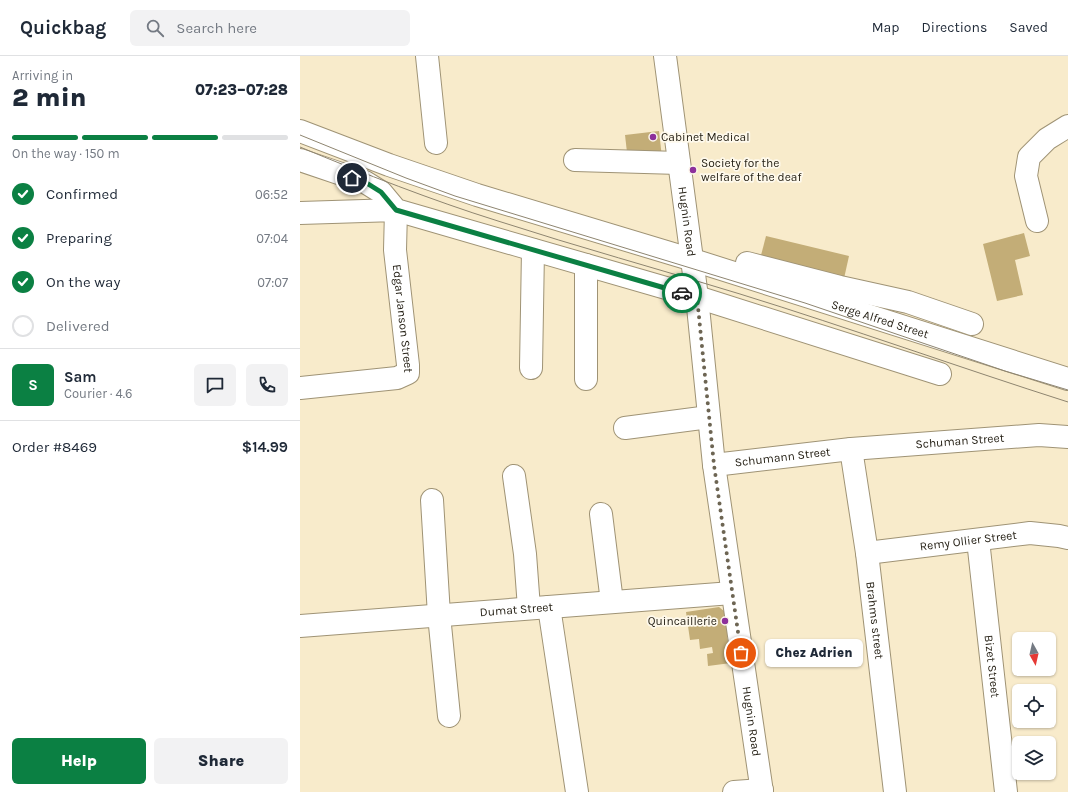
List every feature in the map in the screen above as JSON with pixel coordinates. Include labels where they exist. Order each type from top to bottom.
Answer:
[{"type":"street","points":[[427,56],[436,143]]},
{"type":"street","name":"Hugnin Road","points":[[665,56],[679,163],[699,262],[697,297],[714,465],[762,791]]},
{"type":"street","points":[[1037,221],[1026,176],[1029,157],[1047,139],[1068,126]]},
{"type":"street","name":"Serge Alfred Street","points":[[300,131],[389,165],[477,195],[699,262],[1068,379]]},
{"type":"street","points":[[300,160],[365,182],[381,192],[396,210]]},
{"type":"street","points":[[575,160],[679,163]]},
{"type":"street","points":[[300,213],[396,210],[697,297],[940,374]]},
{"type":"street","name":"Edgar Janson Street","points":[[300,388],[397,378],[408,374],[395,250],[396,210]]},
{"type":"street","points":[[531,368],[532,250]]},
{"type":"street","points":[[699,262],[720,256],[840,287],[908,302],[972,324]]},
{"type":"street","points":[[586,265],[586,379]]},
{"type":"street","points":[[625,428],[709,417]]},
{"type":"street","name":"Schuman Street","points":[[851,449],[1039,435],[1068,437]]},
{"type":"street","name":"Schumann Street","points":[[714,465],[851,449]]},
{"type":"street","name":"Brahms street","points":[[851,449],[868,553],[895,792]]},
{"type":"street","points":[[514,476],[524,554],[539,607],[577,792]]},
{"type":"street","points":[[432,500],[439,615],[449,716]]},
{"type":"street","points":[[601,514],[612,602]]},
{"type":"street","name":"Remy Ollier Street","points":[[868,553],[1030,533],[1068,538]]},
{"type":"street","name":"Bizet Street","points":[[978,540],[1006,792]]},
{"type":"street","name":"Dumat Street","points":[[300,626],[732,592]]},
{"type":"street","points":[[734,792],[762,791]]},
{"type":"building","points":[[659,131],[662,158],[628,161],[625,135]]},
{"type":"building","points":[[1024,233],[1030,256],[1015,260],[1023,295],[997,301],[983,244]]},
{"type":"building","points":[[766,236],[849,256],[843,283],[759,263]]},
{"type":"building","points":[[719,607],[729,615],[733,634],[727,635],[731,663],[708,666],[707,654],[713,653],[712,647],[700,649],[699,639],[690,640],[686,612]]},
{"type":"tram line","points":[[300,135],[455,196],[805,303],[1005,371],[1068,390]]},
{"type":"tram line","points":[[300,147],[398,186],[473,213],[781,307],[1068,402]]},
{"type":"way so far","points":[[682,293],[697,297],[714,465],[741,653]]},
{"type":"place","name":"Cabinet Medical","points":[[653,137]]},
{"type":"place","name":"Society for the welfare of the deaf","points":[[693,170]]},
{"type":"place","name":"Quincaillerie","points":[[725,621]]},
{"type":"place","name":"Chez Adrien","points":[[741,653]]},
{"type":"route","points":[[352,178],[365,182],[381,192],[396,210],[682,293]]}]
